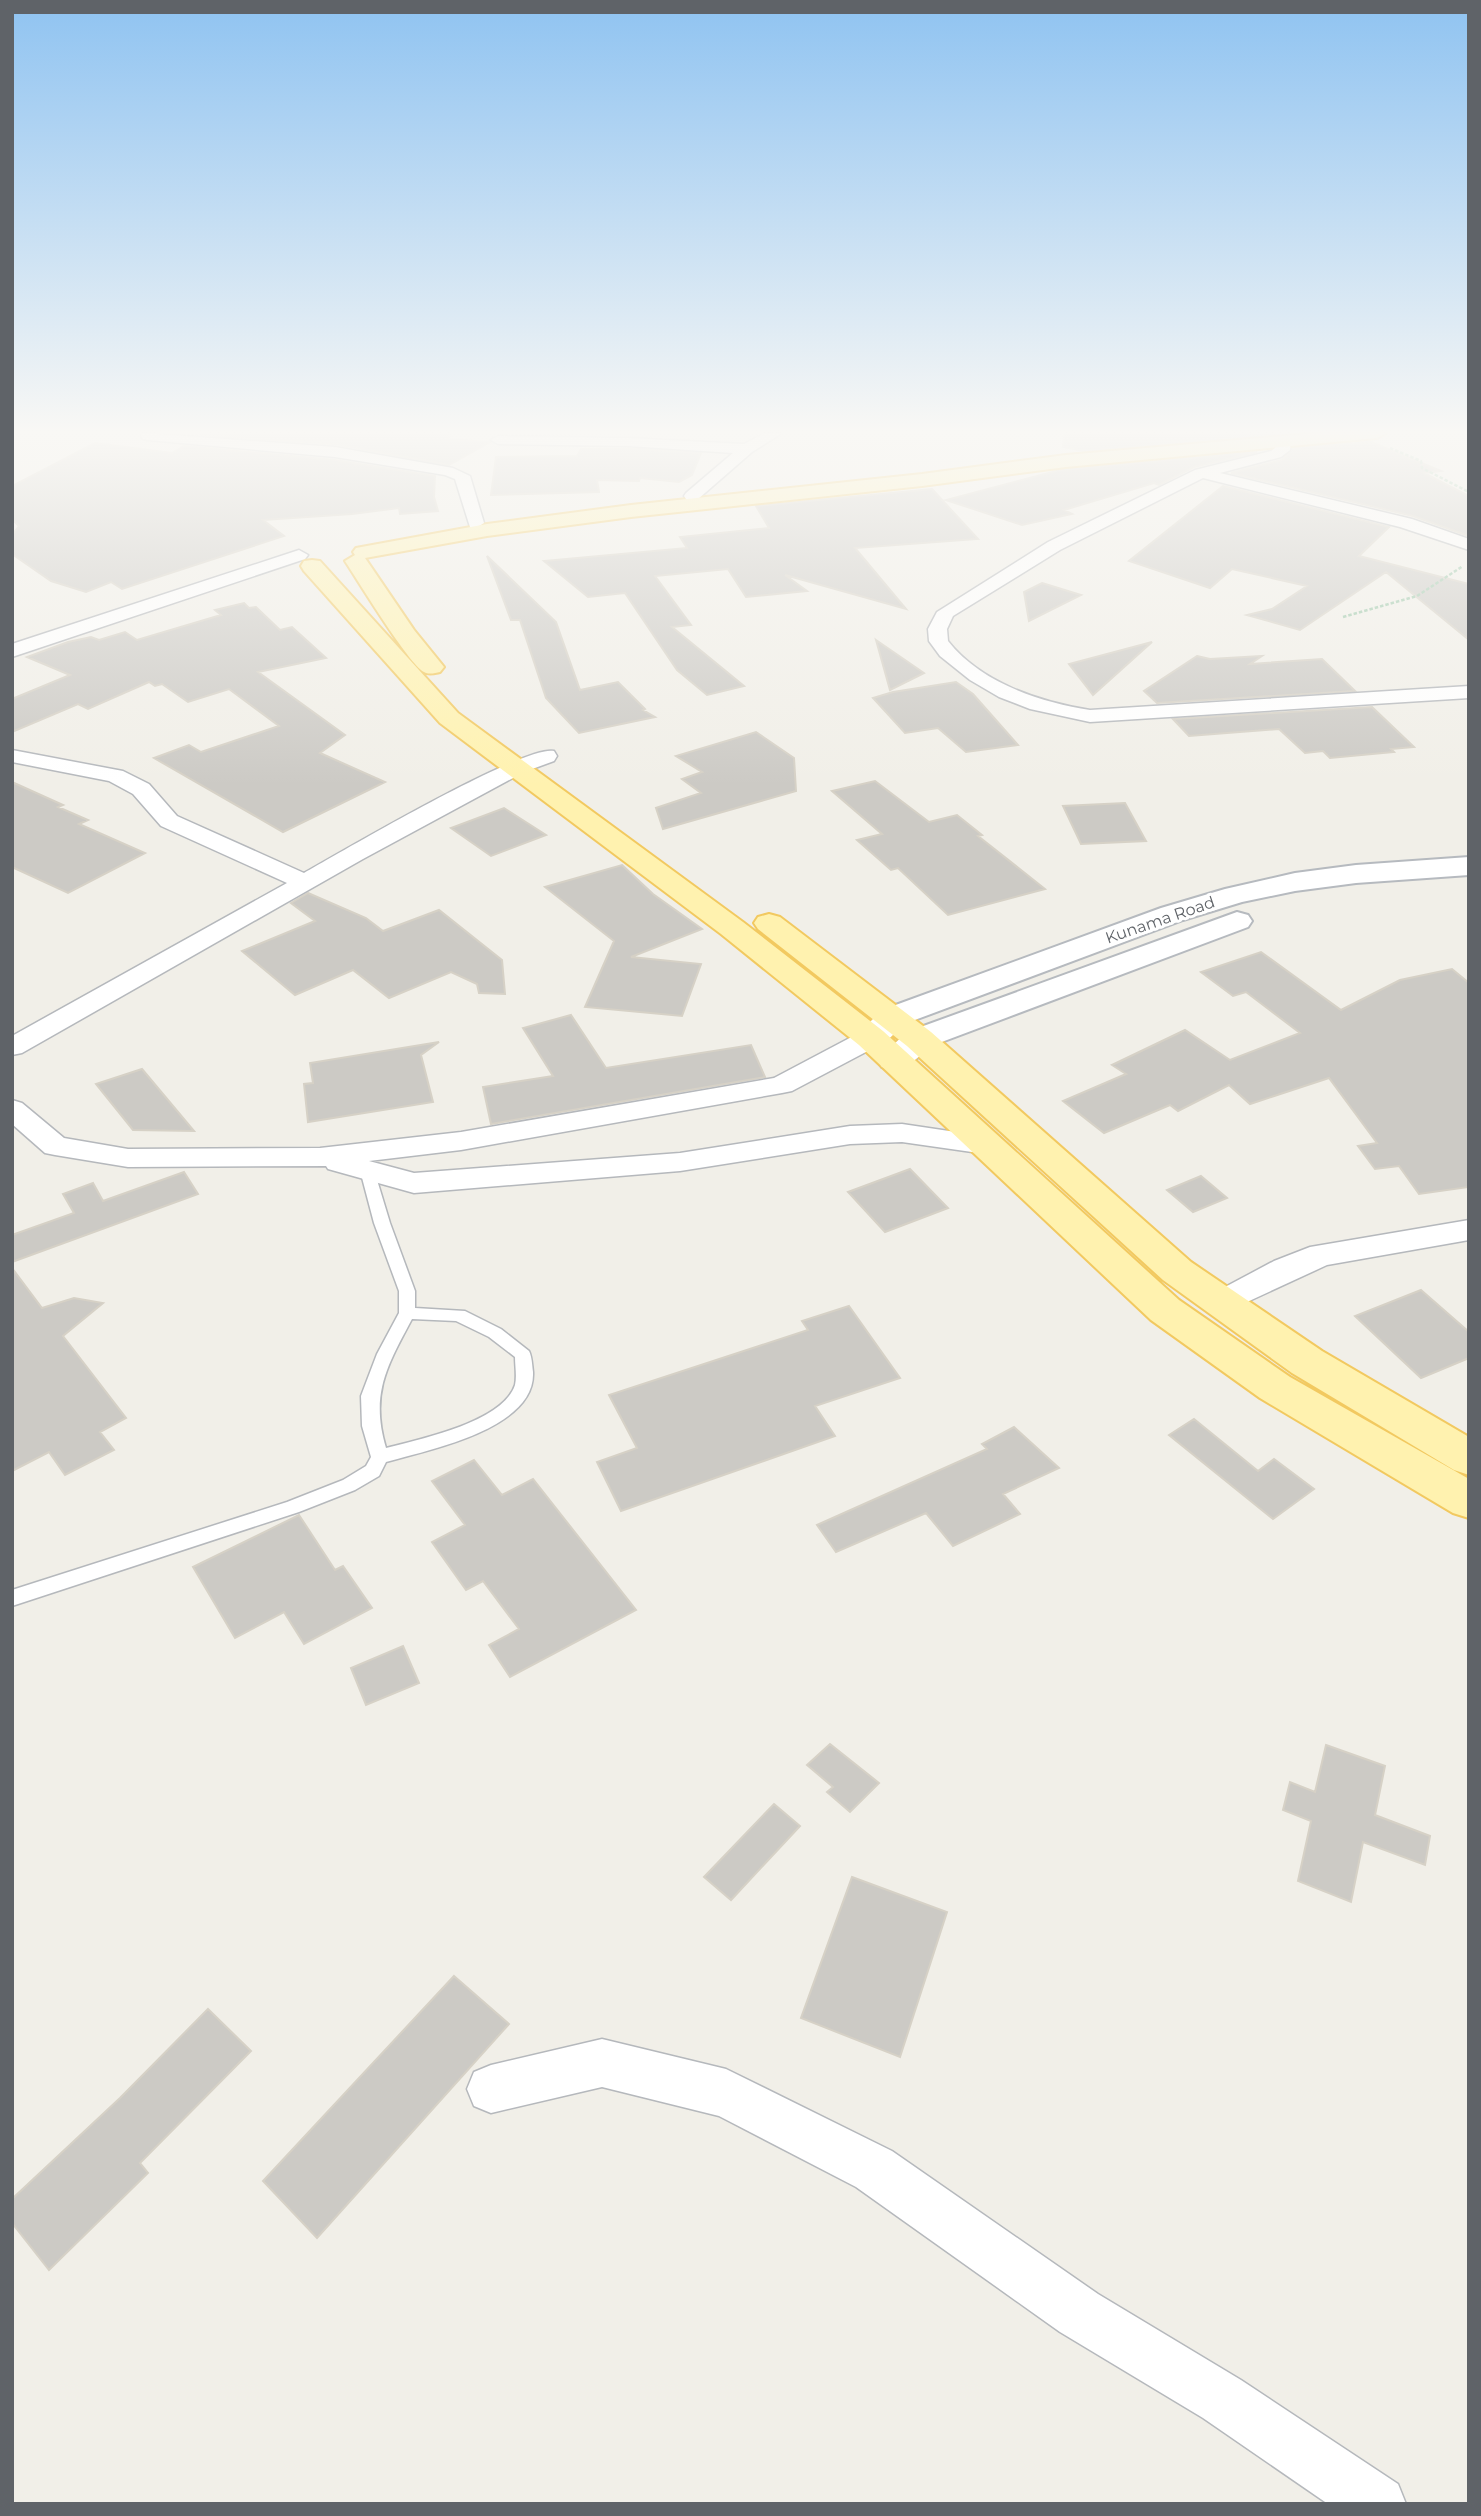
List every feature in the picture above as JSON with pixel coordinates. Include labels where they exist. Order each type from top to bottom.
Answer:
[{"type":"main road","points":[[310,558],[335,566],[352,550]]},
{"type":"main road","points":[[352,550],[418,651],[450,687],[531,761],[776,961],[886,1038],[986,1145],[1165,1310],[1204,1342],[1469,1502]]},
{"type":"main road","points":[[310,558],[449,718],[531,761]]},
{"type":"main road","name":"Kunama Road","points":[[886,1038],[1172,914],[1235,895],[1295,882],[1469,866]]},
{"type":"main road","name":"Kunama Road","points":[[919,1039],[1124,960],[1260,913],[1316,900],[1469,885]]},
{"type":"main road","points":[[886,1038],[919,1039],[1125,1227],[1221,1303],[1307,1362],[1469,1458]]},
{"type":"street","points":[[1047,550],[946,612],[938,623],[936,634],[941,648],[990,686],[1007,695],[1056,712],[1090,716],[1469,692]]},
{"type":"street","points":[[12,651],[140,606],[310,558]]},
{"type":"street","points":[[12,756],[115,775],[141,789],[169,821],[305,882]]},
{"type":"street","points":[[12,1047],[305,882],[531,761]]},
{"type":"street","points":[[12,1110],[55,1146],[128,1158],[320,1157],[413,1148],[782,1084],[886,1038]]},
{"type":"street","points":[[552,1125],[563,1172]]},
{"type":"street","points":[[320,1157],[414,1183],[680,1162],[850,1135],[902,1133],[986,1145]]},
{"type":"street","points":[[1221,1303],[1285,1269],[1321,1255],[1469,1230]]},
{"type":"street","points":[[491,2089],[602,2063],[726,2093],[874,2169],[1079,2313],[1222,2399],[1378,2504]]},
{"type":"lane","points":[[12,1598],[293,1507],[373,1471],[380,1457],[371,1426],[370,1396],[385,1354],[407,1313],[407,1292],[382,1223],[367,1170]]},
{"type":"lane","points":[[380,1457],[469,1430],[510,1406],[524,1384],[523,1355],[495,1333],[459,1315],[407,1313]]},
{"type":"path","points":[[1343,617],[1417,596],[1469,561]]},
{"type":"building","points":[[12,550],[240,550],[122,589],[111,582],[86,592],[51,581],[12,554]]},
{"type":"building","points":[[660,550],[857,550],[906,609],[785,575],[807,591],[746,597],[728,569],[655,576],[691,625],[672,627],[744,686],[707,695],[677,670],[625,593],[588,597],[544,561]]},
{"type":"building","points":[[1142,550],[1365,550],[1359,556],[1469,584],[1469,640],[1386,572],[1300,630],[1247,615],[1272,609],[1307,586],[1232,569],[1210,588],[1129,561]]},
{"type":"building","points":[[487,556],[556,622],[580,690],[618,682],[645,709],[643,710],[655,717],[579,733],[546,698],[520,620],[511,620]]},
{"type":"building","points":[[1042,583],[1081,595],[1029,621],[1024,592]]},
{"type":"building","points":[[244,603],[249,608],[256,607],[280,630],[292,627],[326,658],[258,672],[345,735],[320,753],[385,782],[283,832],[154,758],[189,745],[201,752],[279,726],[229,689],[188,702],[162,684],[155,686],[149,682],[88,709],[78,704],[12,732],[12,699],[70,675],[27,657],[91,637],[99,640],[125,632],[137,640],[221,615],[215,610]]},
{"type":"building","points":[[876,640],[924,673],[890,690]]},
{"type":"building","points":[[1152,642],[1093,695],[1069,664]]},
{"type":"building","points":[[1197,656],[1210,659],[1262,656],[1250,664],[1322,659],[1355,691],[1157,703],[1144,691]]},
{"type":"building","points":[[956,682],[973,694],[1018,745],[966,752],[938,728],[905,733],[873,698],[893,692]]},
{"type":"building","points":[[1372,707],[1414,747],[1391,749],[1394,752],[1330,758],[1323,751],[1305,753],[1279,729],[1189,736],[1173,719]]},
{"type":"building","points":[[756,732],[794,758],[796,791],[663,829],[656,808],[701,793],[682,779],[702,772],[676,756]]},
{"type":"building","points":[[875,781],[929,822],[957,815],[982,835],[978,836],[1045,889],[948,915],[898,868],[891,870],[857,840],[882,834],[832,791]]},
{"type":"building","points":[[12,782],[63,805],[58,807],[88,820],[79,824],[145,853],[68,893],[12,867]]},
{"type":"building","points":[[1125,803],[1146,841],[1081,844],[1063,806]]},
{"type":"building","points":[[504,808],[546,835],[491,856],[451,828]]},
{"type":"building","points":[[622,865],[653,894],[702,929],[631,957],[701,964],[682,1016],[585,1007],[614,941],[545,887]]},
{"type":"building","points":[[308,893],[366,918],[383,931],[439,910],[502,960],[505,994],[479,993],[477,984],[451,972],[389,998],[353,970],[295,995],[242,951],[315,921],[291,903]]},
{"type":"building","points":[[1261,952],[1341,1010],[1400,980],[1452,969],[1469,983],[1469,1187],[1419,1194],[1399,1166],[1375,1169],[1358,1146],[1377,1143],[1329,1078],[1250,1104],[1229,1085],[1178,1111],[1170,1105],[1104,1133],[1063,1101],[1126,1074],[1112,1065],[1185,1030],[1230,1060],[1300,1033],[1246,992],[1233,996],[1201,972]]},
{"type":"building","points":[[571,1015],[606,1068],[751,1045],[765,1077],[491,1124],[483,1087],[553,1076],[523,1028]]},
{"type":"building","points":[[439,1042],[421,1055],[433,1102],[308,1122],[304,1084],[313,1083],[310,1063]]},
{"type":"building","points":[[142,1069],[194,1131],[133,1130],[96,1084]]},
{"type":"building","points":[[910,1169],[948,1208],[885,1232],[848,1192]]},
{"type":"building","points":[[184,1172],[198,1194],[12,1262],[12,1235],[74,1213],[63,1194],[93,1183],[103,1201]]},
{"type":"building","points":[[1201,1176],[1227,1198],[1193,1212],[1167,1190]]},
{"type":"building","points":[[12,1268],[42,1308],[74,1298],[103,1303],[63,1336],[126,1418],[100,1432],[114,1450],[65,1475],[49,1452],[12,1471]]},
{"type":"building","points":[[1421,1290],[1469,1332],[1469,1358],[1421,1378],[1355,1316]]},
{"type":"building","points":[[849,1306],[900,1378],[815,1406],[835,1436],[621,1511],[597,1462],[637,1448],[609,1395],[808,1330],[802,1321]]},
{"type":"building","points":[[1194,1419],[1258,1471],[1274,1459],[1314,1489],[1273,1519],[1169,1435]]},
{"type":"building","points":[[1014,1427],[1059,1468],[1003,1494],[1020,1514],[953,1546],[926,1513],[836,1552],[817,1525],[987,1449],[982,1444]]},
{"type":"building","points":[[474,1460],[502,1495],[533,1479],[636,1610],[510,1677],[489,1645],[519,1629],[483,1581],[466,1590],[432,1542],[465,1525],[432,1481]]},
{"type":"building","points":[[299,1515],[335,1570],[343,1566],[372,1608],[304,1644],[284,1612],[235,1638],[193,1567]]},
{"type":"building","points":[[403,1646],[419,1683],[366,1705],[351,1668]]},
{"type":"building","points":[[830,1744],[879,1783],[850,1812],[827,1792],[833,1787],[807,1765]]},
{"type":"building","points":[[1326,1745],[1385,1766],[1375,1815],[1430,1836],[1425,1865],[1363,1842],[1351,1902],[1298,1881],[1311,1821],[1283,1810],[1290,1782],[1315,1792]]},
{"type":"building","points":[[774,1804],[800,1826],[731,1900],[704,1877]]},
{"type":"building","points":[[852,1877],[947,1912],[900,2057],[801,2018]]},
{"type":"building","points":[[454,1976],[509,2024],[317,2238],[263,2181]]},
{"type":"building","points":[[208,2009],[251,2051],[140,2163],[148,2173],[49,2270],[12,2223],[12,2199],[120,2098]]}]
